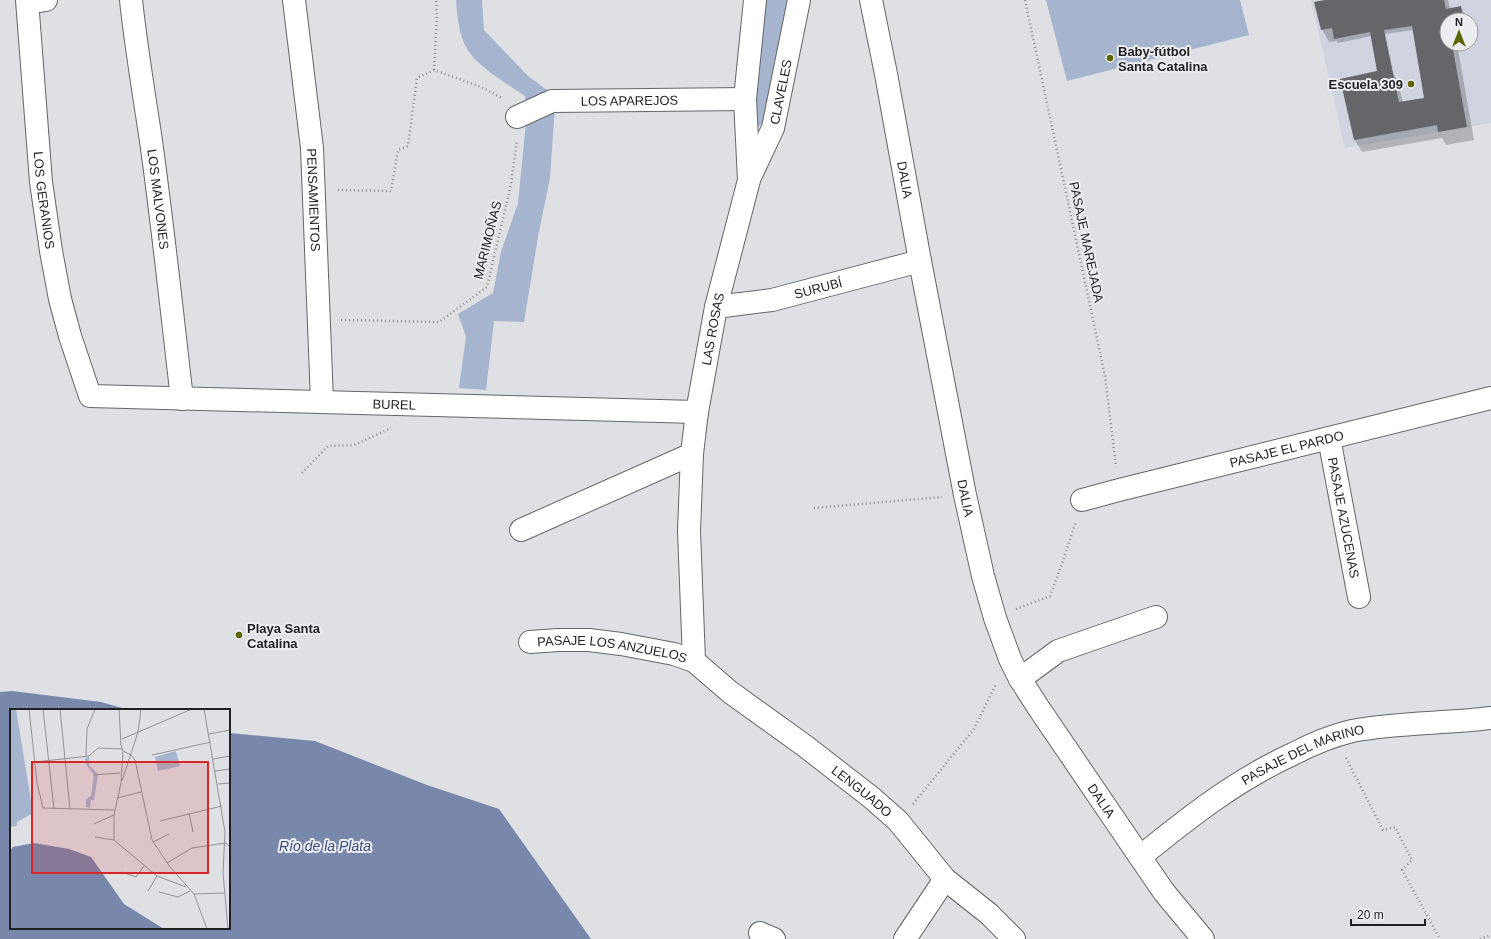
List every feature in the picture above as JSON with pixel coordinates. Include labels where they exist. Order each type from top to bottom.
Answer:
[{"type":"street","name":"LOS MALVONES","points":[[131,0],[137,52],[151,140],[165,245],[182,399]]},
{"type":"street","name":"PENSAMIENTOS","points":[[294,0],[312,148],[322,401]]},
{"type":"street","name":"LAS ROSAS","points":[[694,660],[689,531],[692,454],[716,307],[749,180],[745,99],[755,0]]},
{"type":"street","name":"CLAVELES","points":[[749,180],[773,128],[799,0]]},
{"type":"street","name":"DALIA","points":[[871,0],[965,495],[995,618],[1010,659],[1020,680],[1164,892],[1203,939]]},
{"type":"street","name":"LOS GERANIOS","points":[[33,1],[41,182],[51,252],[60,299],[70,336],[90,396]]},
{"type":"street","name":"LOS APAREJOS","points":[[517,116],[552,101],[745,99]]},
{"type":"street","name":"SURUBÍ","points":[[716,307],[772,300],[920,261]]},
{"type":"street","name":"BUREL","points":[[90,396],[698,412]]},
{"type":"street","name":"PASAJE EL PARDO","points":[[1082,500],[1491,398]]},
{"type":"street","name":"PASAJE AZUCENAS","points":[[1329,438],[1359,596]]},
{"type":"street","points":[[521,530],[692,454]]},
{"type":"street","points":[[1020,680],[1058,651],[1156,617]]},
{"type":"street","name":"PASAJE LOS ANZUELOS","points":[[530,642],[589,640],[621,644],[674,654],[694,660]]},
{"type":"street","name":"LENGUADO","points":[[694,660],[730,692],[805,746],[872,798],[898,821],[945,879],[989,914],[1014,939]]},
{"type":"street","name":"PASAJE DEL MARINO","points":[[1140,857],[1192,815],[1246,778],[1270,764],[1309,746],[1335,736],[1372,728],[1463,722],[1491,718]]},
{"type":"street","points":[[905,939],[945,879]]},
{"type":"path","points":[[434,70],[437,16],[436,0]]},
{"type":"path","name":"PASAJE MAREJADA","points":[[1025,0],[1104,376],[1119,490]]},
{"type":"path","points":[[314,190],[391,191],[398,150],[408,146],[417,78],[434,70],[481,87],[503,98],[517,116]]},
{"type":"path","name":"MARIMOÑAS","points":[[319,320],[439,322],[487,287],[512,184],[517,146],[517,116]]},
{"type":"path","points":[[302,473],[328,446],[354,445],[405,422],[422,404]]},
{"type":"path","points":[[814,508],[965,495]]},
{"type":"path","points":[[995,618],[1050,596],[1062,564],[1082,500]]},
{"type":"path","points":[[898,821],[974,729],[1010,659]]},
{"type":"path","points":[[1335,736],[1383,830],[1395,827],[1412,860],[1402,870],[1440,939]]},
{"type":"path","points":[[1480,939],[1491,935]]},
{"type":"shaded area","points":[[456,0],[482,0],[484,30],[528,76],[554,95],[555,106],[550,178],[539,231],[524,322],[494,321],[486,390],[459,388],[466,337],[458,314],[493,293],[501,252],[518,203],[527,113],[525,96],[486,69],[467,49],[460,32]]},
{"type":"shaded area","points":[[761,0],[787,0],[766,118],[763,124],[759,126],[755,125],[752,107]]},
{"type":"shaded area","name":"Baby-fútbol Santa Catalina","points":[[1046,0],[1240,0],[1249,35],[1067,81]]},
{"type":"shaded area","name":"Escuela 309","points":[[1311,0],[1491,0],[1491,123],[1345,148]]},
{"type":"water","name":"Río de la Plata","points":[[12,691],[101,702],[126,709],[10,709],[10,929],[230,929],[230,733],[315,741],[427,785],[499,809],[591,939],[0,939],[0,692]]},
{"type":"building","points":[[1325,0],[1444,0],[1446,9],[1461,6],[1462,12],[1439,12],[1439,52],[1453,52],[1467,127],[1438,132],[1437,125],[1354,140],[1340,79],[1377,71],[1370,32],[1334,39],[1332,28],[1321,30],[1314,2]],"holes":[[[1412,26],[1424,98],[1399,102],[1384,30]]]},
{"type":"place","name":"Baby-fútbol Santa Catalina","points":[[1110,58]]},
{"type":"place","name":"Escuela 309","points":[[1411,84]]},
{"type":"place","name":"Playa Santa Catalina","points":[[239,635]]}]
